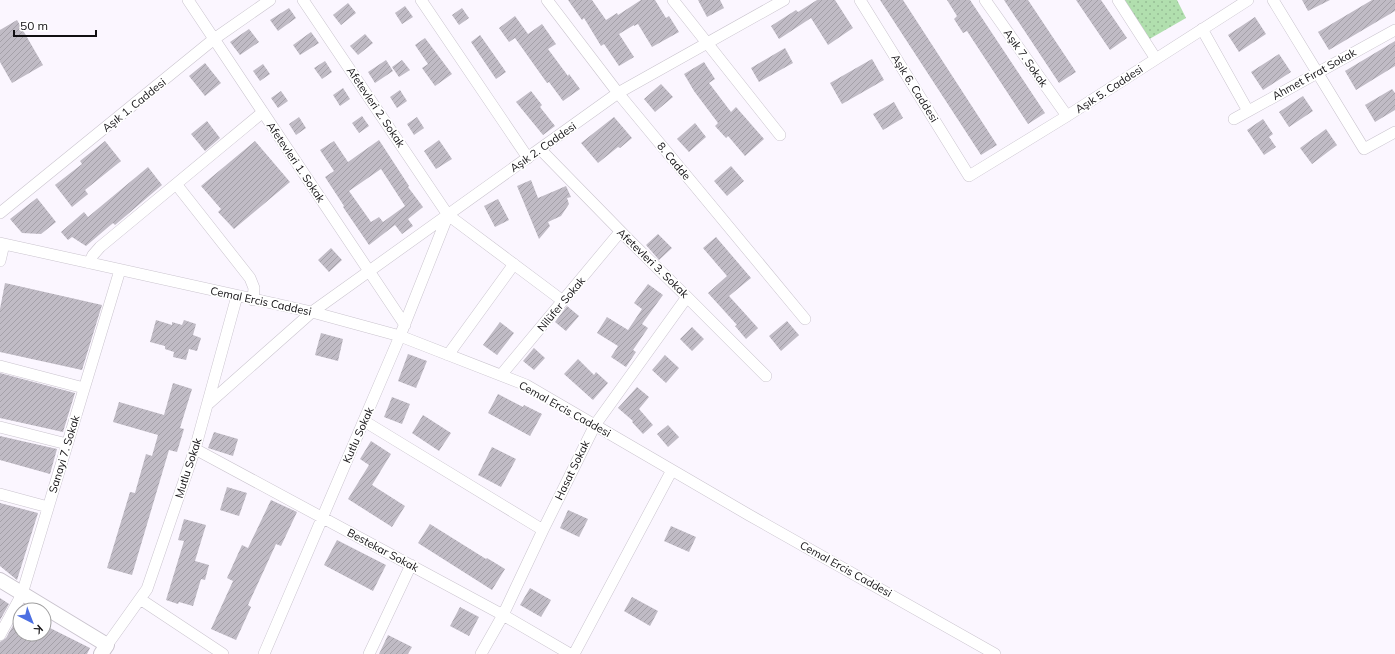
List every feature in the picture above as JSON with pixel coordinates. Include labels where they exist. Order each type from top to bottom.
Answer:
[{"type":"street","name":"Afetevleri 1. Sokak","points":[[188,0],[405,325]]},
{"type":"street","name":"Aşık 1. Caddesi","points":[[0,213],[214,39],[270,0]]},
{"type":"street","name":"Afetevleri 2. Sokak","points":[[303,0],[448,215],[563,300]]},
{"type":"street","points":[[421,0],[528,158]]},
{"type":"street","name":"8. Cadde","points":[[546,0],[618,93],[805,319]]},
{"type":"street","points":[[673,0],[780,135]]},
{"type":"street","name":"Aşık 2. Caddesi","points":[[312,312],[618,93],[784,0]]},
{"type":"street","name":"Aşık 6. Caddesi","points":[[860,0],[969,176]]},
{"type":"street","name":"Aşık 7. Sokak","points":[[985,0],[1067,116]]},
{"type":"street","points":[[1118,0],[1156,59]]},
{"type":"street","name":"Aşık 5. Caddesi","points":[[969,176],[1067,116],[1248,0]]},
{"type":"street","points":[[1273,0],[1364,149],[1395,132]]},
{"type":"street","points":[[1202,30],[1248,111]]},
{"type":"street","name":"Ahmet Fırat Sokak","points":[[1234,119],[1395,30]]},
{"type":"street","points":[[89,263],[93,255],[100,247],[263,112]]},
{"type":"street","name":"Afetevleri 3. Sokak","points":[[540,149],[620,232],[766,376]]},
{"type":"street","points":[[176,184],[250,278],[254,288],[254,300]]},
{"type":"street","name":"Kutlu Sokak","points":[[264,654],[405,325],[448,215]]},
{"type":"street","name":"Nilüfer Sokak","points":[[501,375],[620,232]]},
{"type":"street","points":[[0,261],[2,243]]},
{"type":"street","name":"Cemal Ercis Caddesi","points":[[2,243],[312,312],[400,336],[526,385],[995,654]]},
{"type":"street","points":[[448,355],[514,264]]},
{"type":"street","name":"Sanayi 7. Sokak","points":[[0,635],[22,594],[120,270]]},
{"type":"street","name":"Mutlu Sokak","points":[[104,649],[147,589],[195,449],[237,296]]},
{"type":"street","name":"Hasat Sokak","points":[[481,654],[503,614],[542,530],[595,425],[687,297]]},
{"type":"street","points":[[207,405],[312,312]]},
{"type":"street","points":[[0,366],[84,388]]},
{"type":"street","points":[[364,420],[542,530]]},
{"type":"street","points":[[0,427],[67,444]]},
{"type":"street","name":"Bestekar Sokak","points":[[195,449],[503,614],[570,654]]},
{"type":"street","points":[[574,654],[672,470]]},
{"type":"street","points":[[0,494],[48,507]]},
{"type":"street","points":[[369,654],[411,565]]},
{"type":"street","points":[[0,580],[104,649]]},
{"type":"street","points":[[140,599],[223,654]]},
{"type":"green space","points":[[1114,0],[1177,0],[1186,18],[1146,41]]},
{"type":"building","points":[[568,0],[592,0],[606,20],[617,13],[618,15],[641,0],[655,0],[666,18],[669,16],[679,32],[652,47],[638,24],[634,25],[619,34],[634,57],[619,66],[604,44],[601,46],[584,18],[582,20]]},
{"type":"building","points":[[698,0],[720,0],[724,8],[707,17]]},
{"type":"building","points":[[817,0],[835,0],[853,28],[828,45],[811,18],[779,39],[771,26],[796,10],[798,12]]},
{"type":"building","points":[[880,0],[903,0],[997,145],[981,155]]},
{"type":"building","points":[[947,0],[970,0],[1045,113],[1028,124],[967,31],[963,33],[954,19],[957,16]]},
{"type":"building","points":[[1004,0],[1028,0],[1076,72],[1059,83]]},
{"type":"building","points":[[1076,0],[1101,0],[1127,38],[1110,50]]},
{"type":"building","points":[[1302,0],[1330,0],[1308,11]]},
{"type":"building","points":[[1372,0],[1395,0],[1395,11],[1329,50],[1318,32]]},
{"type":"building","points":[[348,3],[356,13],[341,25],[333,15]]},
{"type":"building","points":[[405,6],[413,17],[402,24],[395,13]]},
{"type":"building","points":[[289,8],[296,18],[278,31],[270,20]]},
{"type":"building","points":[[462,8],[469,18],[459,25],[452,15]]},
{"type":"building","points":[[515,16],[528,34],[542,24],[556,44],[548,49],[568,76],[569,74],[580,89],[563,101],[549,82],[547,83],[515,38],[509,42],[499,28]]},
{"type":"building","points":[[1255,17],[1266,34],[1239,52],[1228,35]]},
{"type":"building","points":[[17,20],[43,65],[12,83],[0,62],[0,30]]},
{"type":"building","points":[[249,29],[259,42],[240,55],[230,42]]},
{"type":"building","points":[[311,32],[319,43],[300,55],[293,45]]},
{"type":"building","points":[[365,34],[373,43],[358,55],[350,46]]},
{"type":"building","points":[[480,35],[506,72],[496,79],[471,42]]},
{"type":"building","points":[[425,38],[452,74],[435,86],[422,68],[428,64],[415,45]]},
{"type":"building","points":[[1395,41],[1395,66],[1356,90],[1345,71]]},
{"type":"building","points":[[785,48],[793,63],[759,82],[751,68]]},
{"type":"building","points":[[1279,54],[1291,72],[1263,90],[1251,72]]},
{"type":"building","points":[[872,59],[884,80],[842,104],[830,83]]},
{"type":"building","points":[[386,60],[393,71],[375,83],[368,72]]},
{"type":"building","points":[[402,60],[410,70],[399,77],[392,67]]},
{"type":"building","points":[[325,61],[332,72],[322,79],[314,68]]},
{"type":"building","points":[[704,62],[715,79],[709,83],[731,112],[736,107],[764,139],[745,156],[728,136],[726,138],[715,126],[718,123],[694,91],[684,74]]},
{"type":"building","points":[[205,63],[221,83],[205,96],[189,76]]},
{"type":"building","points":[[263,64],[270,74],[260,81],[253,71]]},
{"type":"building","points":[[661,84],[673,97],[655,112],[644,99]]},
{"type":"building","points":[[343,88],[350,99],[340,106],[333,95]]},
{"type":"building","points":[[1392,89],[1395,93],[1395,110],[1375,122],[1365,105]]},
{"type":"building","points":[[400,90],[407,101],[397,108],[390,97]]},
{"type":"building","points":[[281,91],[288,101],[278,108],[271,98]]},
{"type":"building","points":[[531,91],[542,105],[540,107],[555,126],[543,135],[516,102]]},
{"type":"building","points":[[1303,96],[1313,111],[1289,127],[1279,112]]},
{"type":"building","points":[[894,102],[903,118],[883,130],[873,114]]},
{"type":"building","points":[[362,116],[369,126],[359,133],[352,123]]},
{"type":"building","points":[[299,117],[306,128],[296,135],[289,124]]},
{"type":"building","points":[[417,117],[424,128],[414,135],[407,124]]},
{"type":"building","points":[[614,117],[632,138],[598,163],[581,143]]},
{"type":"building","points":[[1263,119],[1273,134],[1269,137],[1276,147],[1264,155],[1247,130]]},
{"type":"building","points":[[207,121],[220,138],[205,151],[191,134]]},
{"type":"building","points":[[695,123],[706,137],[689,152],[677,139]]},
{"type":"building","points":[[1326,129],[1337,145],[1312,164],[1300,148]]},
{"type":"building","points":[[379,140],[409,186],[408,187],[423,207],[408,219],[413,226],[402,234],[395,225],[369,245],[325,177],[334,171],[320,150],[334,141],[348,162]],"holes":[[[381,169],[405,206],[383,222],[379,217],[371,222],[349,191]]]},
{"type":"building","points":[[439,140],[452,159],[436,169],[424,151]]},
{"type":"building","points":[[105,141],[121,161],[85,190],[88,194],[72,207],[55,185],[82,164],[80,161]]},
{"type":"building","points":[[255,141],[290,182],[234,229],[218,212],[221,209],[201,186]]},
{"type":"building","points":[[731,166],[744,181],[727,196],[714,181]]},
{"type":"building","points":[[148,167],[162,185],[115,225],[113,223],[86,246],[72,237],[68,240],[61,232],[84,212],[88,217]]},
{"type":"building","points":[[531,180],[538,198],[566,186],[571,197],[567,198],[569,204],[561,216],[548,222],[550,226],[539,239],[517,186]]},
{"type":"building","points":[[37,198],[56,222],[41,234],[22,233],[10,219]]},
{"type":"building","points":[[498,199],[509,220],[495,227],[484,206]]},
{"type":"building","points":[[658,234],[672,248],[659,260],[646,245]]},
{"type":"building","points":[[716,237],[751,278],[729,296],[758,328],[746,339],[735,326],[737,325],[708,293],[727,276],[703,248]]},
{"type":"building","points":[[331,248],[342,260],[329,272],[318,260]]},
{"type":"building","points":[[5,283],[102,305],[82,370],[0,352],[0,309]]},
{"type":"building","points":[[648,284],[663,295],[642,324],[648,328],[633,350],[636,352],[626,367],[611,357],[618,346],[597,333],[607,317],[628,330],[642,309],[634,303]]},
{"type":"building","points":[[567,306],[579,316],[566,331],[555,322]]},
{"type":"building","points":[[156,320],[172,325],[172,322],[182,325],[184,320],[196,324],[193,335],[201,338],[197,351],[189,349],[186,360],[173,357],[174,352],[165,349],[165,346],[150,342]]},
{"type":"building","points":[[787,321],[799,335],[781,351],[769,336]]},
{"type":"building","points":[[500,322],[514,333],[497,355],[483,345]]},
{"type":"building","points":[[692,327],[704,339],[692,351],[680,339]]},
{"type":"building","points":[[321,333],[343,339],[338,361],[315,355]]},
{"type":"building","points":[[534,348],[545,358],[534,370],[523,361]]},
{"type":"building","points":[[408,354],[427,361],[416,388],[398,381]]},
{"type":"building","points":[[665,355],[679,368],[666,383],[652,370]]},
{"type":"building","points":[[578,359],[594,375],[596,372],[608,383],[593,400],[564,374]]},
{"type":"building","points":[[0,373],[75,393],[63,432],[0,418]]},
{"type":"building","points":[[173,383],[192,389],[180,428],[184,429],[177,452],[169,450],[132,575],[107,568],[130,492],[135,493],[146,454],[152,456],[158,435],[113,422],[119,402],[164,415]]},
{"type":"building","points":[[637,387],[649,397],[639,409],[653,425],[643,434],[632,422],[633,421],[618,408]]},
{"type":"building","points":[[498,394],[523,407],[524,405],[542,414],[530,436],[488,413]]},
{"type":"building","points":[[392,397],[410,404],[402,424],[384,417]]},
{"type":"building","points":[[423,415],[451,433],[439,451],[412,433]]},
{"type":"building","points":[[668,425],[679,437],[668,447],[657,434]]},
{"type":"building","points":[[214,432],[238,439],[233,456],[208,448]]},
{"type":"building","points":[[0,436],[57,449],[50,474],[0,460]]},
{"type":"building","points":[[371,441],[391,454],[372,485],[405,506],[392,527],[348,499],[369,465],[360,459]]},
{"type":"building","points":[[492,447],[516,459],[501,487],[478,475]]},
{"type":"building","points":[[227,487],[247,493],[239,516],[220,510]]},
{"type":"building","points":[[271,500],[297,512],[281,546],[276,544],[248,605],[251,607],[236,640],[211,629],[233,581],[227,578],[242,545],[248,548]]},
{"type":"building","points":[[0,503],[38,513],[17,580],[0,566]]},
{"type":"building","points":[[568,510],[588,519],[579,537],[560,528]]},
{"type":"building","points":[[184,519],[206,525],[195,561],[209,565],[205,580],[201,579],[193,606],[179,602],[178,604],[166,600],[184,541],[178,540]]},
{"type":"building","points":[[430,524],[486,559],[487,558],[505,569],[492,590],[418,543]]},
{"type":"building","points":[[671,526],[696,537],[689,552],[664,541]]},
{"type":"building","points":[[337,540],[386,565],[373,591],[324,565]]},
{"type":"building","points":[[530,588],[551,600],[541,617],[520,605]]},
{"type":"building","points":[[632,597],[658,611],[650,626],[624,611]]},
{"type":"building","points":[[0,598],[9,604],[0,620]]},
{"type":"building","points":[[460,607],[479,617],[469,636],[450,626]]},
{"type":"building","points":[[12,627],[12,642],[52,642],[52,629],[90,648],[87,654],[0,654],[0,642],[6,638]]},
{"type":"building","points":[[388,635],[412,647],[408,654],[379,654]]}]
